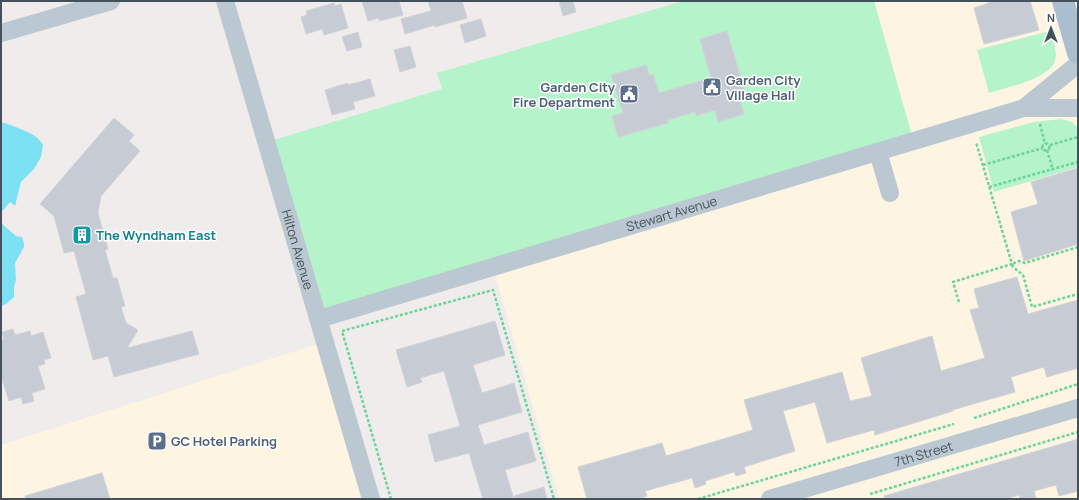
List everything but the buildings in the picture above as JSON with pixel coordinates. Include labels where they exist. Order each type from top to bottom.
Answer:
[{"type":"main road","points":[[1063,1],[1078,53]]},
{"type":"street","points":[[1,33],[111,1]]},
{"type":"street","name":"Hilton Avenue","points":[[225,1],[319,319],[370,499]]},
{"type":"street","name":"Stewart Avenue","points":[[1024,108],[1078,64]]},
{"type":"street","name":"Stewart Avenue","points":[[319,319],[1024,108],[1078,108]]},
{"type":"street","points":[[878,152],[890,193]]},
{"type":"street","name":"7th Street","points":[[770,499],[1078,408]]},
{"type":"path","points":[[1040,123],[1045,144],[1043,148]]},
{"type":"path","points":[[1045,144],[1050,145],[1078,137]]},
{"type":"path","points":[[976,142],[1013,267],[1023,275],[1032,307],[1078,294]]},
{"type":"path","points":[[1050,145],[1048,150],[1053,170]]},
{"type":"path","points":[[983,165],[1043,148],[1044,150],[1048,150]]},
{"type":"path","points":[[989,188],[1078,162]]},
{"type":"path","points":[[959,302],[952,282],[1019,261],[1024,263],[1078,247]]},
{"type":"path","points":[[391,499],[342,331],[493,290],[554,499]]},
{"type":"path","points":[[974,418],[1078,384]]},
{"type":"path","points":[[698,499],[954,424]]},
{"type":"path","points":[[870,494],[1078,432]]},
{"type":"shaded area","points":[[874,1],[1078,1],[1078,499],[559,499],[493,267],[914,143]]},
{"type":"shaded area","points":[[324,342],[370,499],[1,499],[1,445]]},
{"type":"green space","points":[[683,1],[874,1],[914,143],[319,319],[267,142],[442,89],[437,73]]},
{"type":"green space","points":[[1050,31],[1056,54],[1055,61],[1051,67],[1036,78],[989,93],[977,50]]},
{"type":"green space","points":[[1061,119],[1072,122],[1078,128],[1078,167],[994,192],[979,137],[1034,122]]},
{"type":"water","points":[[1,122],[30,133],[43,145],[41,157],[34,169],[21,182],[15,206],[10,202],[1,213]]},
{"type":"water","points":[[1,223],[16,236],[22,237],[24,247],[15,263],[16,280],[14,297],[6,304],[1,306]]},
{"type":"place","name":"Garden City Village Hall","points":[[712,87]]},
{"type":"place","name":"Garden City Fire Department","points":[[629,94]]},
{"type":"place","name":"The Wyndham East","points":[[82,235]]},
{"type":"place","name":"GC Hotel Parking","points":[[157,441]]}]
